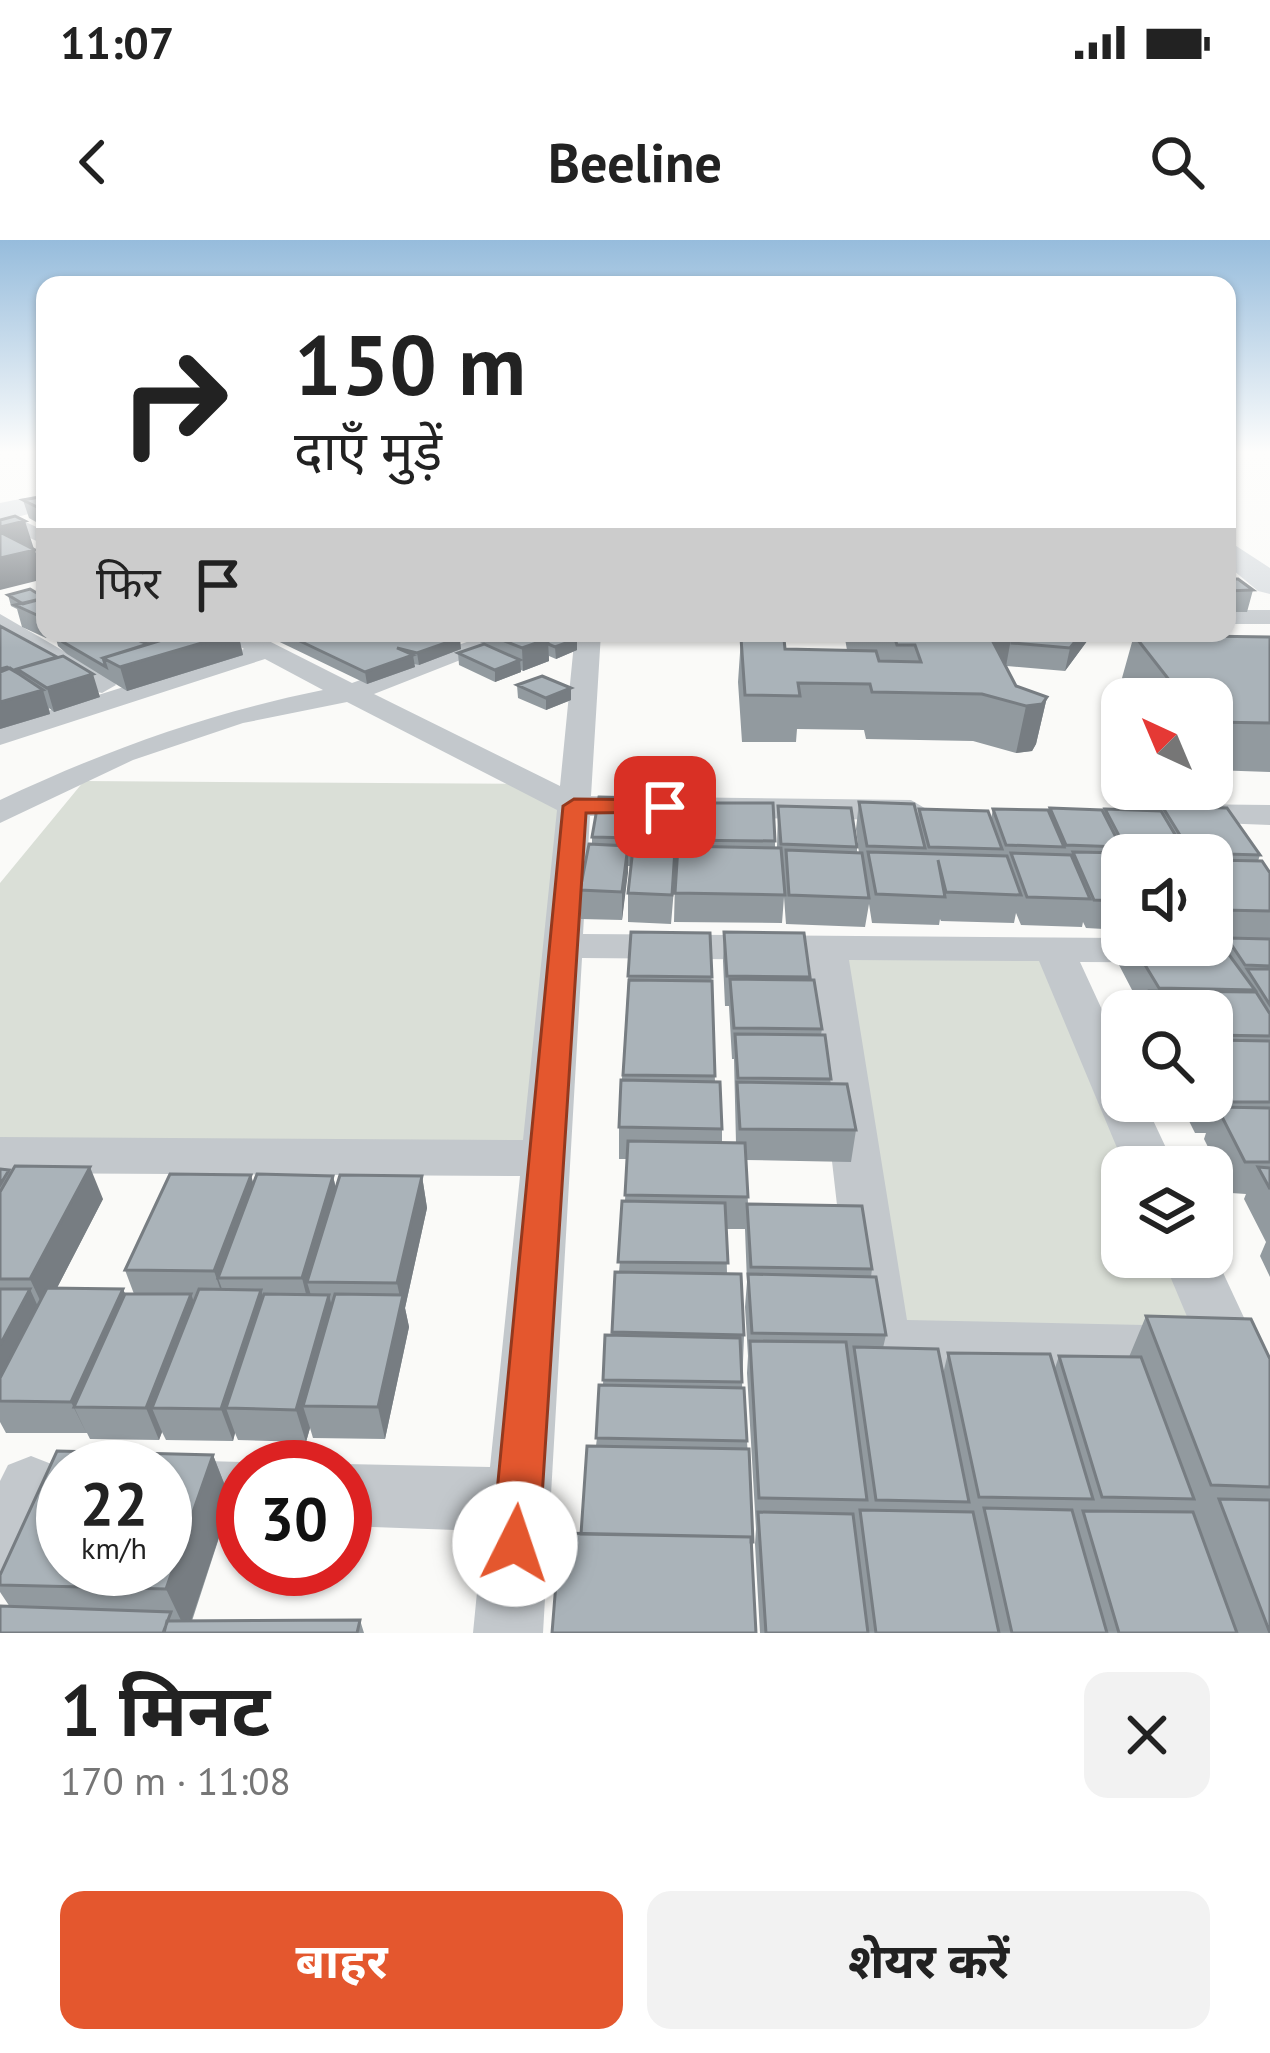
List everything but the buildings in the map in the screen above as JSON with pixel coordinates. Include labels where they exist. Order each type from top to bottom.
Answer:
[{"type":"street","points":[[1236,537],[1270,563]]},
{"type":"street","points":[[1236,556],[1270,584]]},
{"type":"street","points":[[1236,617],[1270,617]]},
{"type":"street","points":[[0,621],[121,697]]},
{"type":"street","points":[[251,642],[574,806],[951,811]]},
{"type":"street","points":[[464,642],[476,647]]},
{"type":"street","points":[[0,813],[122,754],[236,716],[352,692],[490,642]]},
{"type":"street","points":[[508,1633],[587,642]]},
{"type":"street","points":[[0,736],[267,650]]},
{"type":"street","points":[[1139,813],[1270,815]]},
{"type":"street","points":[[1210,814],[1234,848]]},
{"type":"street","points":[[563,946],[1270,951]]},
{"type":"street","points":[[828,950],[882,1345],[1229,1348]]},
{"type":"street","points":[[1055,951],[1141,1146]]},
{"type":"street","points":[[0,1155],[546,1158]]},
{"type":"street","points":[[1198,1278],[1256,1408]]},
{"type":"street","points":[[0,1552],[31,1487]]},
{"type":"street","points":[[372,1497],[519,1500]]},
{"type":"shaded area","points":[[84,781],[533,784],[574,806],[546,1158],[0,1155],[0,883]]},
{"type":"shaded area","points":[[828,950],[1055,951],[1101,1056],[1101,1122],[1130,1122],[1141,1146],[1101,1146],[1101,1278],[1198,1278],[1265,1429],[882,1345]]},
{"type":"route","points":[[515,1544],[574,806],[665,807]]}]
